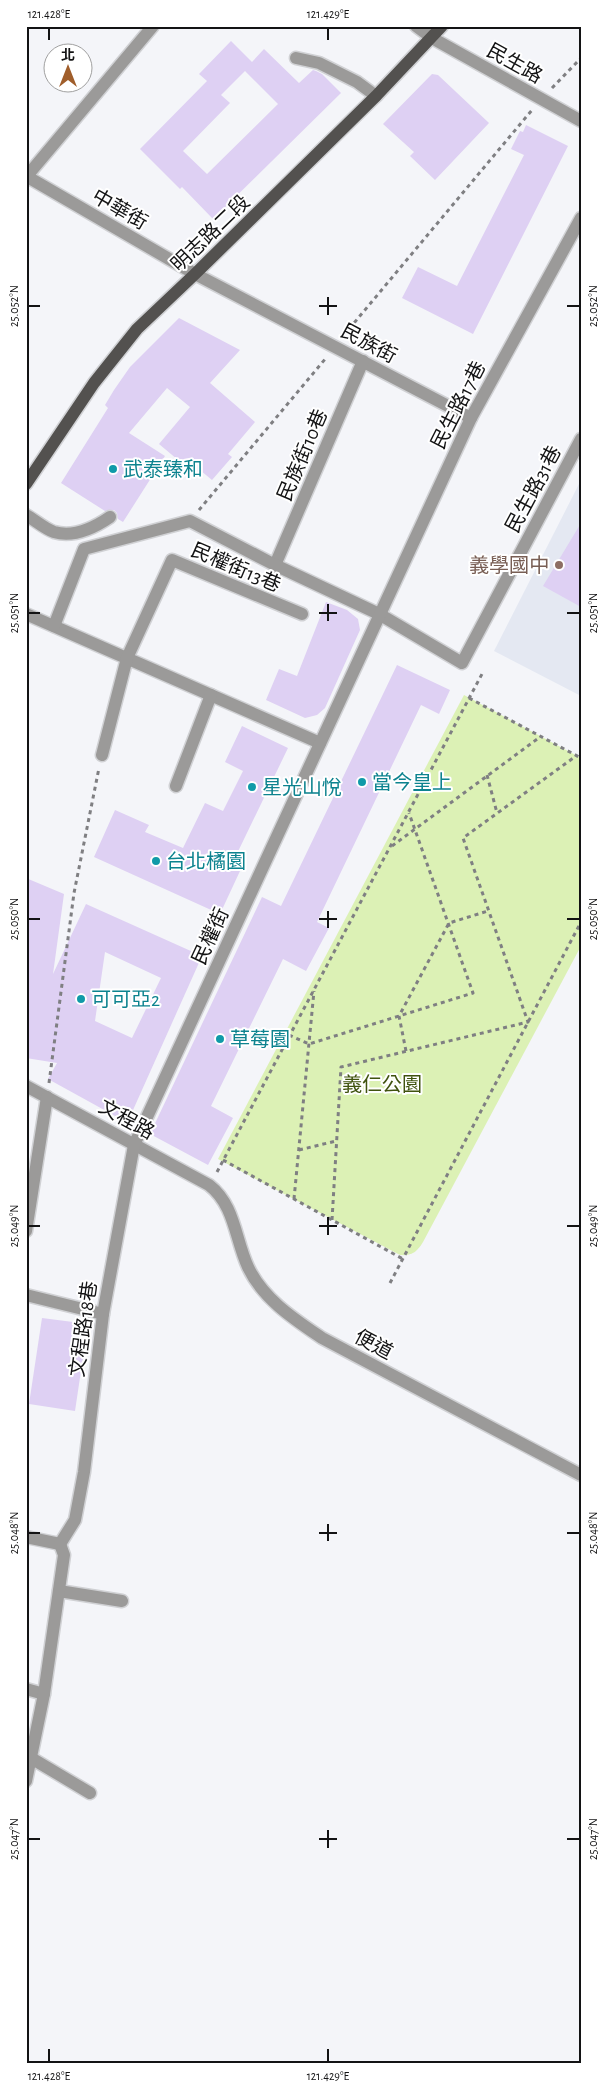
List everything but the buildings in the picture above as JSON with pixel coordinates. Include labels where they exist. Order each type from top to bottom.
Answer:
[{"type":"main road","name":"明志路二段","points":[[26,484],[94,383],[137,329],[196,274],[376,96],[442,26]]},
{"type":"street","points":[[27,176],[153,26]]},
{"type":"street","name":"民生路","points":[[416,26],[432,38],[581,121]]},
{"type":"street","points":[[296,58],[320,62],[357,82],[376,96]]},
{"type":"street","name":"中華街","points":[[27,176],[196,274]]},
{"type":"street","name":"民生路17巷","points":[[379,614],[471,418],[581,218]]},
{"type":"street","name":"民族街","points":[[196,274],[471,418]]},
{"type":"street","name":"民族街10巷","points":[[274,565],[363,361]]},
{"type":"street","name":"民生路31巷","points":[[379,614],[462,663],[581,439]]},
{"type":"street","points":[[26,515],[54,532],[76,534],[100,524],[110,517]]},
{"type":"street","points":[[54,626],[84,550],[190,521],[274,565],[379,614]]},
{"type":"street","name":"民權街13巷","points":[[127,658],[172,560],[302,614]]},
{"type":"street","points":[[26,614],[320,743]]},
{"type":"street","name":"民權街","points":[[134,1145],[379,614]]},
{"type":"street","points":[[102,755],[127,658]]},
{"type":"street","points":[[176,786],[211,694]]},
{"type":"street","name":"文程路","points":[[26,1086],[210,1185]]},
{"type":"street","points":[[26,1231],[47,1097]]},
{"type":"street","name":"文程路18巷","points":[[60,1544],[75,1520],[84,1472],[103,1314],[134,1145]]},
{"type":"street","name":"便道","points":[[210,1185],[220,1193],[227,1204],[248,1268],[264,1292],[289,1315],[322,1338],[581,1475]]},
{"type":"street","points":[[26,1295],[103,1314]]},
{"type":"street","points":[[26,1538],[60,1544],[64,1555],[44,1694],[28,1756],[26,1781]]},
{"type":"street","points":[[59,1591],[122,1601]]},
{"type":"street","points":[[26,1689],[44,1694]]},
{"type":"street","points":[[28,1756],[90,1794]]},
{"type":"path","points":[[190,521],[541,99],[581,58]]},
{"type":"path","points":[[210,1185],[482,674]]},
{"type":"path","points":[[469,698],[581,758]]},
{"type":"path","points":[[389,848],[540,736]]},
{"type":"path","points":[[47,1097],[74,893],[102,755]]},
{"type":"path","points":[[528,1022],[462,838],[576,756]]},
{"type":"path","points":[[487,775],[497,814]]},
{"type":"path","points":[[289,1035],[309,1044],[473,993],[408,812]]},
{"type":"path","points":[[406,1051],[398,1016],[449,923],[488,911]]},
{"type":"path","points":[[390,1283],[581,922]]},
{"type":"path","points":[[294,1199],[314,990]]},
{"type":"path","points":[[332,1220],[341,1067],[528,1022]]},
{"type":"path","points":[[299,1150],[336,1141]]},
{"type":"path","points":[[223,1160],[403,1259]]},
{"type":"shaded area","name":"義學國中","points":[[581,480],[581,696],[494,651]]},
{"type":"green space","name":"義仁公園","points":[[464,695],[581,758],[581,946],[423,1242],[414,1253],[400,1255],[218,1159]]},
{"type":"place","name":"武泰臻和","points":[[113,469]]},
{"type":"place","name":"義學國中","points":[[559,565]]},
{"type":"place","name":"當今皇上","points":[[362,782]]},
{"type":"place","name":"星光山悅","points":[[252,787]]},
{"type":"place","name":"台北橘園","points":[[156,861]]},
{"type":"place","name":"可可亞2","points":[[81,999]]},
{"type":"place","name":"草莓園","points":[[220,1039]]}]
